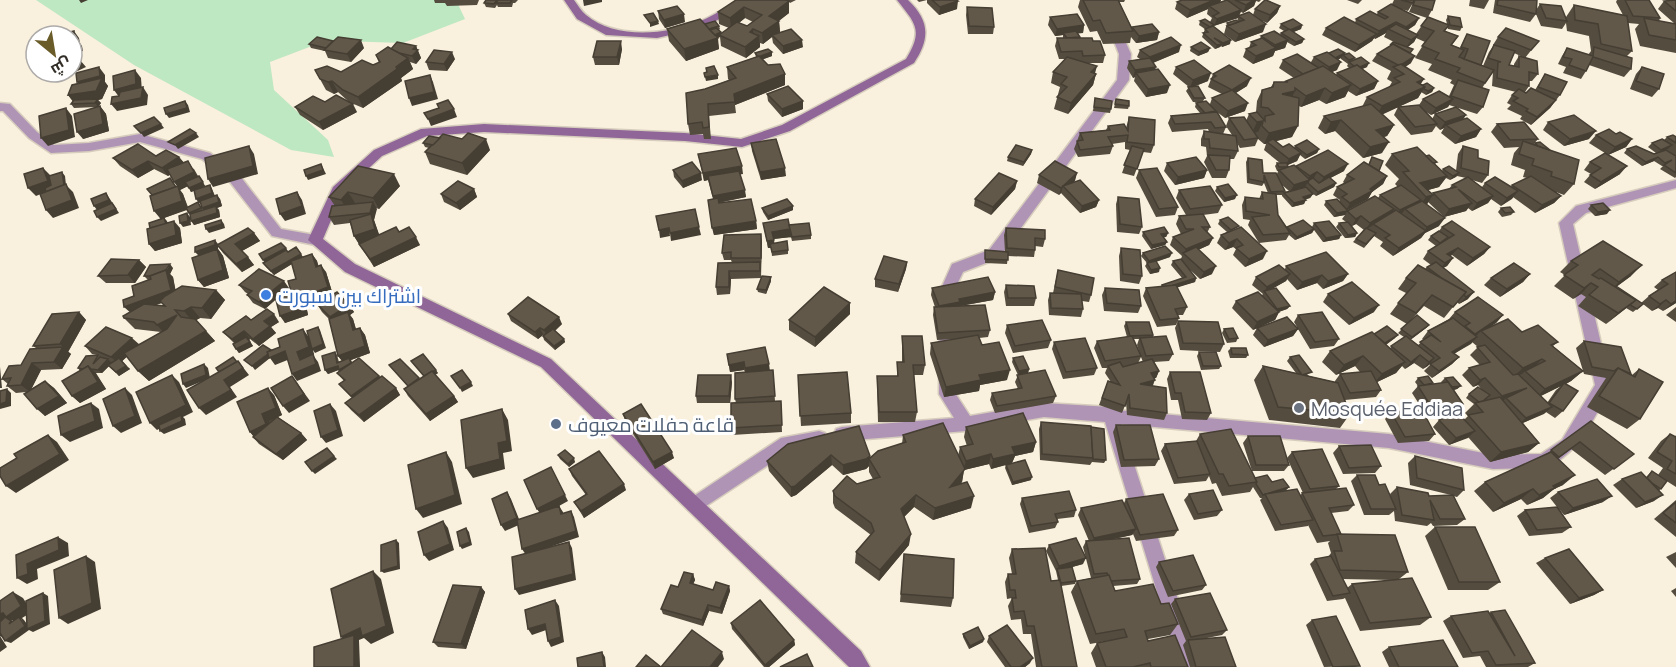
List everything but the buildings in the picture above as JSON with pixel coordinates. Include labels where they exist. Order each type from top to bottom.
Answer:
[{"type":"street","points":[[569,0],[581,17],[610,33],[657,35],[701,25],[748,0]]},
{"type":"street","points":[[315,240],[338,190],[378,153],[425,132],[484,129],[685,137],[742,143],[786,128],[910,61],[921,45],[923,29],[917,14],[902,0]]},
{"type":"street","points":[[966,424],[947,394],[947,291],[957,268],[994,254],[1124,80],[1125,54],[1109,16],[1099,0]]},
{"type":"street","points":[[0,107],[6,107],[33,135],[51,149],[89,147],[140,138],[206,156],[235,179],[276,233],[315,240],[350,268],[546,363],[854,658],[860,667]]},
{"type":"street","points":[[694,505],[787,443],[852,432],[966,424],[1044,410],[1110,414],[1389,441],[1493,462],[1544,460],[1568,445],[1603,386],[1566,223],[1581,209],[1676,184]]},
{"type":"street","points":[[1110,414],[1190,667]]},
{"type":"green space","points":[[36,0],[456,0],[465,19],[403,43],[340,41],[312,46],[270,62],[274,90],[328,140],[334,157],[291,150],[134,65],[84,32],[84,24],[72,24]]},
{"type":"place","name":"اشتراك بين سبورت","points":[[266,295]]},
{"type":"place","name":"Mosquée Eddiaa","points":[[1299,408]]},
{"type":"place","name":"قاعة حفلات معيوف","points":[[556,424]]}]
